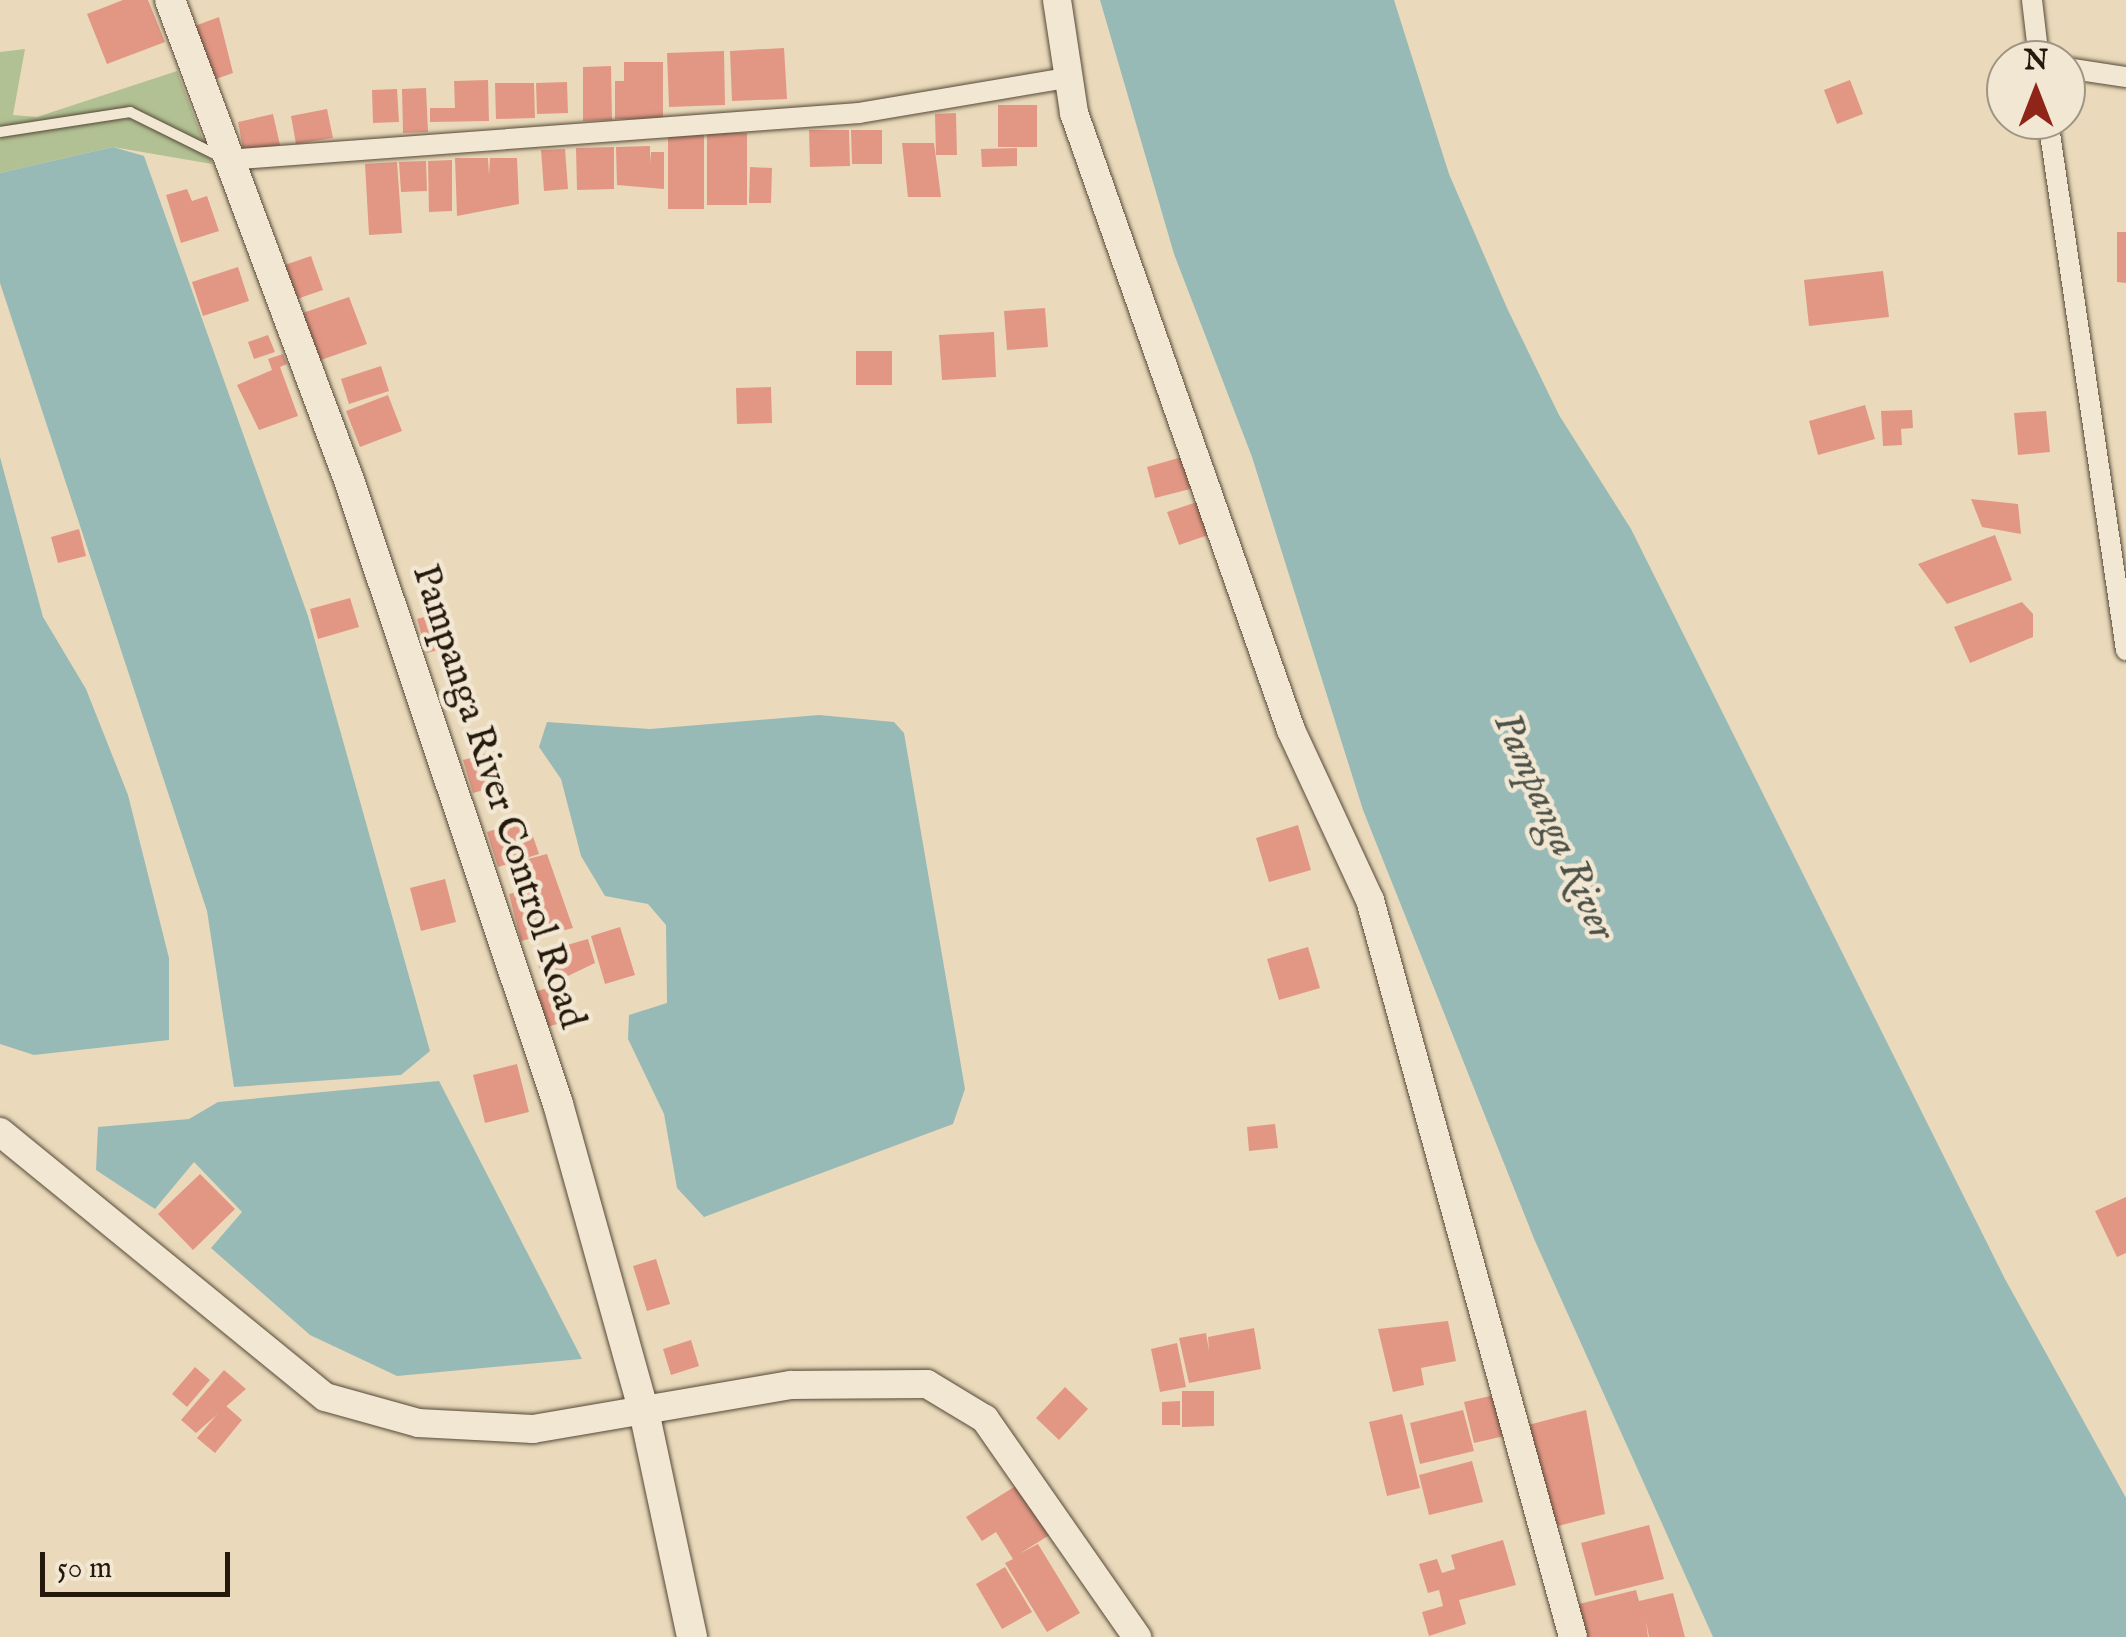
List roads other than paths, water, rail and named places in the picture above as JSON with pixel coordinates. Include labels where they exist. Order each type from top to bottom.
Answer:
[{"type":"main road","name":"Pampanga River Control Road","points":[[170,0],[226,160],[350,480],[558,1104],[644,1411],[692,1637]]},
{"type":"street","points":[[1058,0],[1066,78],[1291,730],[1370,900],[1573,1637]]},
{"type":"street","points":[[2032,0],[2037,40]]},
{"type":"street","points":[[2086,71],[2126,77]]},
{"type":"street","points":[[226,160],[859,113],[1066,78]]},
{"type":"street","points":[[2051,140],[2126,650]]},
{"type":"street","points":[[0,1132],[324,1396],[418,1422],[532,1429],[791,1385],[927,1384],[984,1419],[1137,1637]]},
{"type":"lane","points":[[0,132],[130,112],[226,160]]},
{"type":"water","name":"Pampanga River","points":[[1100,0],[1394,0],[1449,174],[1559,415],[1631,529],[2005,1279],[2126,1498],[2126,1637],[1713,1637],[1535,1241],[1363,810],[1252,457],[1174,254]]},
{"type":"water","points":[[113,147],[144,156],[308,616],[430,1051],[401,1075],[234,1087],[207,911],[0,283],[0,173]]},
{"type":"water","points":[[0,457],[43,617],[86,689],[128,795],[169,958],[169,1040],[34,1055],[0,1044]]},
{"type":"water","points":[[819,715],[894,722],[904,733],[965,1089],[953,1124],[704,1217],[677,1188],[664,1114],[628,1039],[629,1015],[667,1003],[666,925],[648,904],[605,896],[581,856],[561,779],[539,747],[547,722],[650,729]]},
{"type":"water","points":[[439,1081],[582,1359],[397,1376],[310,1335],[211,1248],[242,1212],[194,1162],[155,1209],[96,1170],[98,1127],[189,1119],[218,1102]]}]
